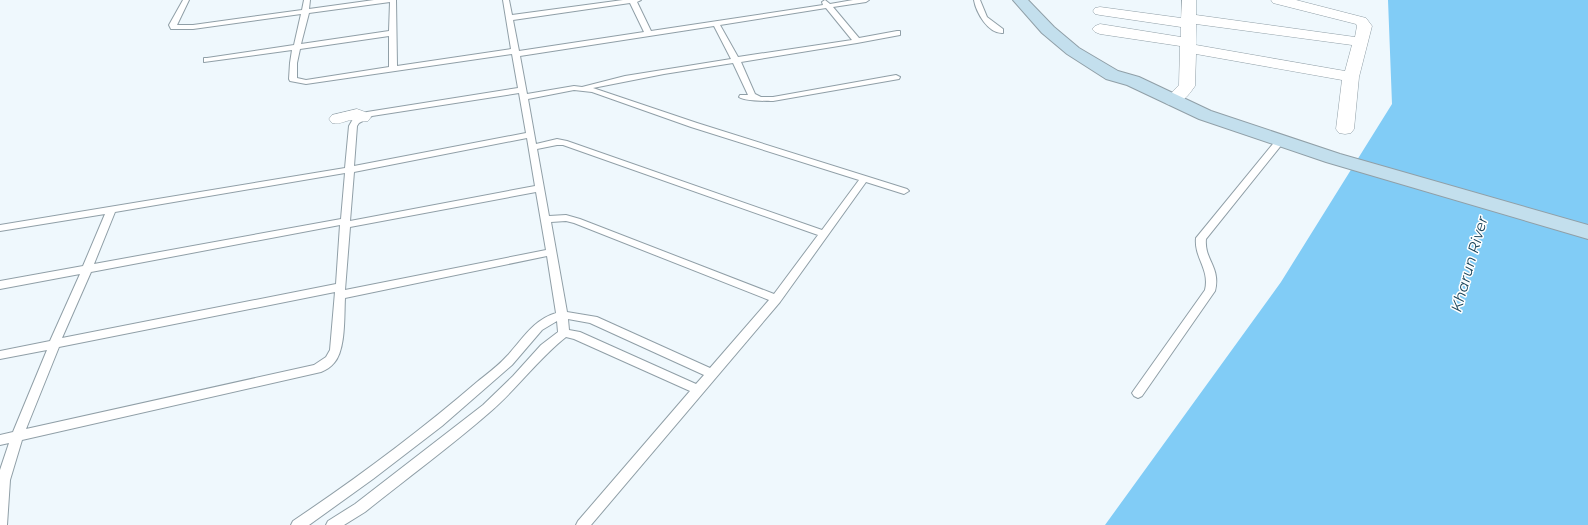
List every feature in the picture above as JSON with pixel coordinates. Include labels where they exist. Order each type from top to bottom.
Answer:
[{"type":"street","points":[[1020,0],[1048,30],[1073,51],[1112,75],[1133,81],[1205,115],[1333,158],[1588,232]]},
{"type":"street","points":[[1038,0],[1074,35],[1123,66],[1133,81]]},
{"type":"street","points":[[1173,100],[1187,86],[1189,0]]},
{"type":"street","points":[[1278,0],[1341,15],[1361,21],[1365,26],[1351,77],[1345,129]]},
{"type":"street","points":[[1100,11],[1361,42]]},
{"type":"street","points":[[1048,30],[1065,26]]},
{"type":"street","points":[[1100,29],[1351,77]]},
{"type":"street","points":[[338,118],[357,114],[362,117]]},
{"type":"lane","points":[[186,0],[173,25],[174,27],[194,27],[389,0]]},
{"type":"lane","points":[[307,0],[306,12],[292,74],[293,79],[306,82],[716,24],[827,3],[866,0]]},
{"type":"lane","points":[[393,0],[393,69]]},
{"type":"lane","points":[[506,0],[546,220],[564,333]]},
{"type":"lane","points":[[510,18],[634,0],[649,34]]},
{"type":"lane","points":[[977,0],[979,12],[1000,31]]},
{"type":"lane","points":[[827,3],[857,41]]},
{"type":"lane","points":[[716,24],[736,60],[752,95],[755,97]]},
{"type":"lane","points":[[207,60],[393,32]]},
{"type":"lane","points":[[0,440],[318,369],[329,363],[334,355],[353,126],[356,121],[362,117],[523,93],[583,88],[636,76],[857,41],[897,33]]},
{"type":"lane","points":[[742,97],[773,99],[896,77]]},
{"type":"lane","points":[[583,88],[701,128],[904,191]]},
{"type":"lane","points":[[0,228],[349,170],[530,135]]},
{"type":"lane","points":[[1138,393],[1210,291],[1214,282],[1212,272],[1200,244],[1201,238],[1280,141]]},
{"type":"lane","points":[[533,147],[557,142],[564,143],[824,234]]},
{"type":"lane","points":[[583,525],[776,299],[864,179]]},
{"type":"lane","points":[[0,285],[540,188]]},
{"type":"lane","points":[[0,525],[1,494],[5,474],[18,436],[53,344],[87,269],[111,210]]},
{"type":"lane","points":[[546,220],[566,218],[577,221],[776,299]]},
{"type":"lane","points":[[0,355],[551,252]]},
{"type":"lane","points":[[298,525],[349,490],[444,418],[510,360],[538,329],[549,320],[562,315],[574,315],[593,320],[712,374]]},
{"type":"lane","points":[[333,525],[360,508],[487,408],[517,379],[545,348],[564,333],[576,335],[698,390]]},
{"type":"water","name":"Kharun River","points":[[1388,0],[1588,0],[1588,525],[1105,525],[1281,282],[1392,104]]}]
